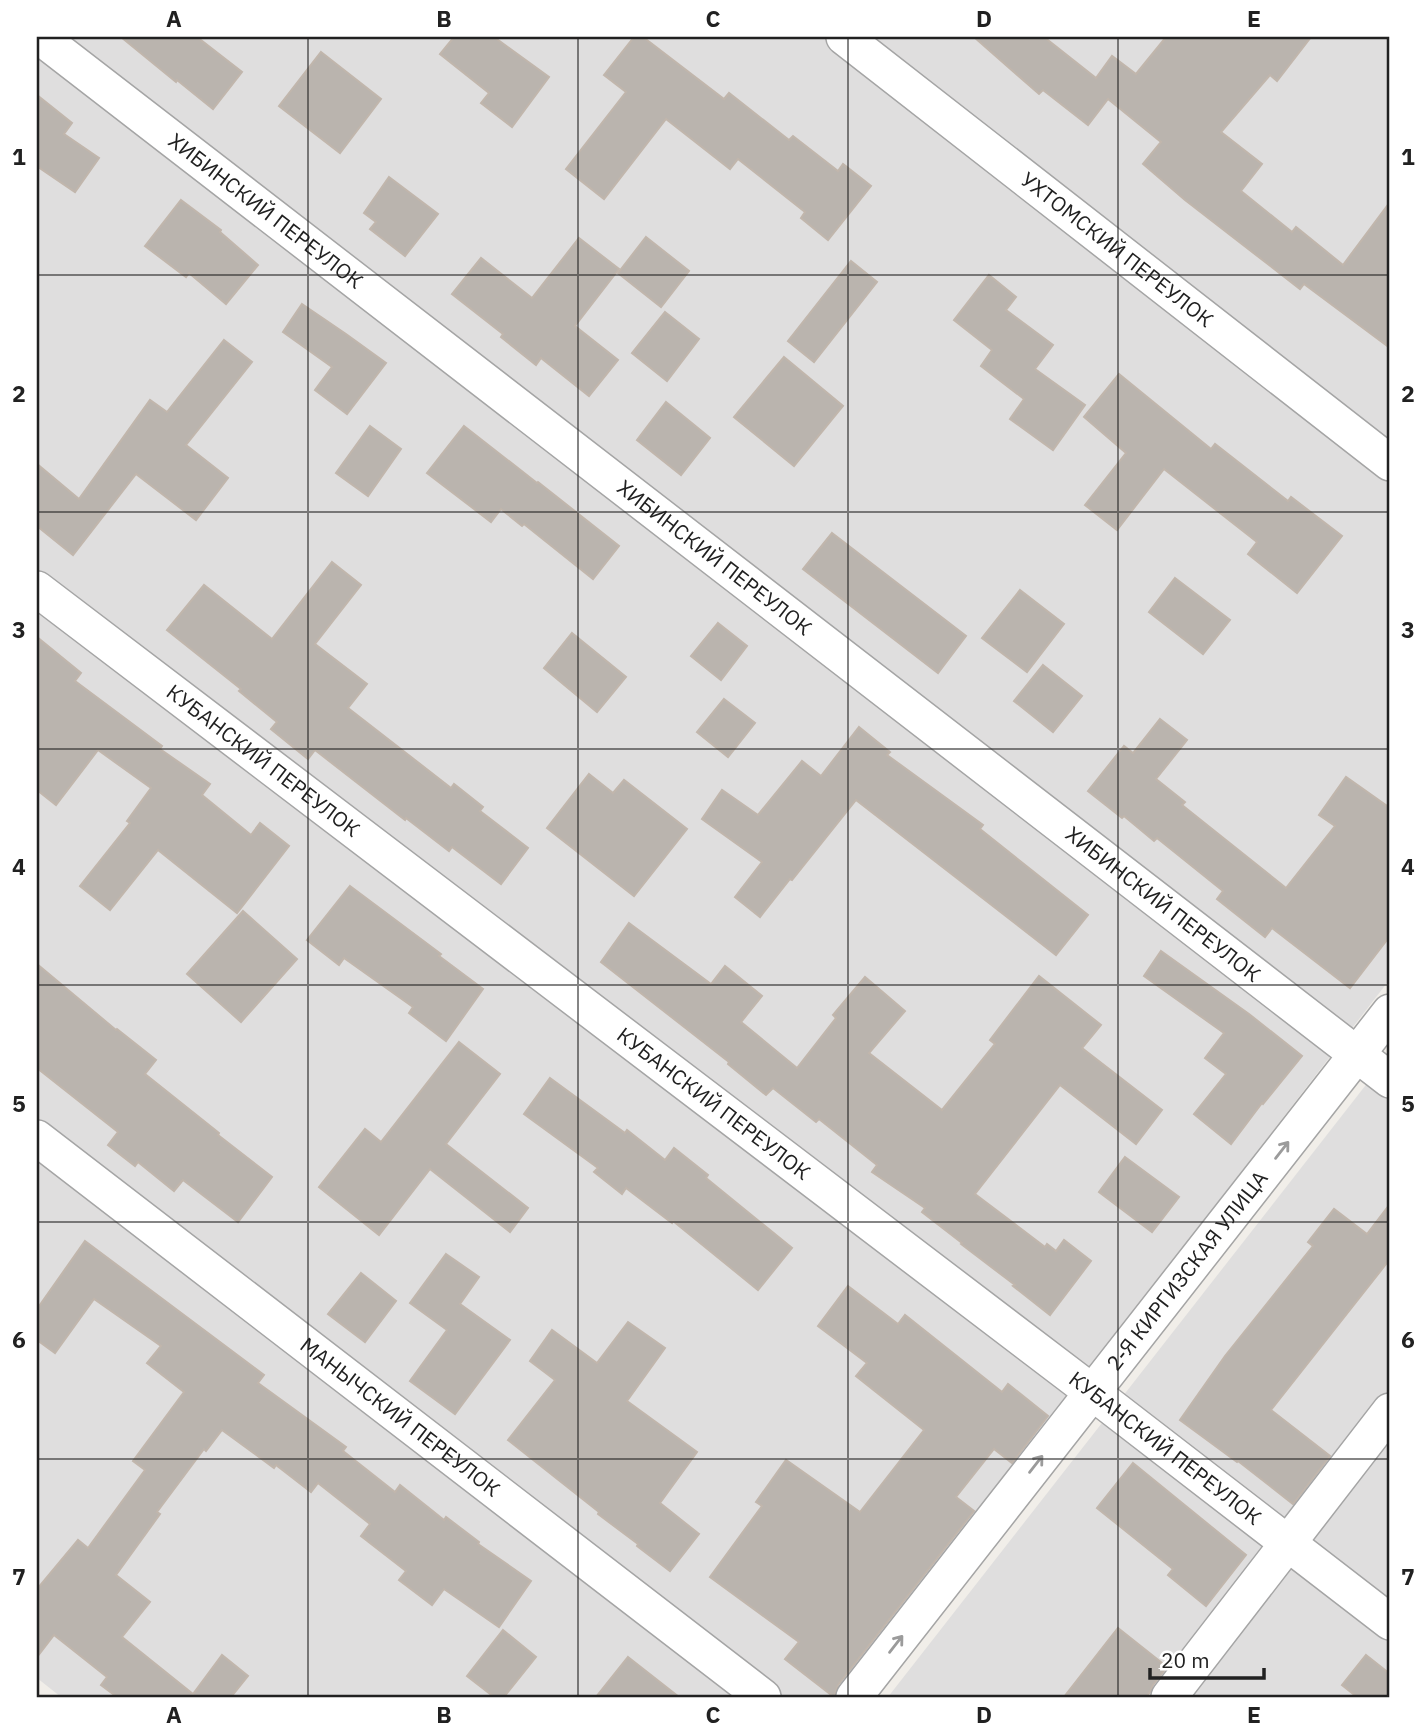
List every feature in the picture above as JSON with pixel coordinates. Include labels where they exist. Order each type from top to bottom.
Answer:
[{"type":"street","name":"ХИБИНСКИЙ ПЕРЕУЛОК","points":[[40,37],[1390,1080]]},
{"type":"street","name":"УХТОМСКИЙ ПЕРЕУЛОК","points":[[844,37],[1390,463]]},
{"type":"street","name":"КУБАНСКИЙ ПЕРЕУЛОК","points":[[37,589],[1093,1392],[1390,1622]]},
{"type":"street","name":"2-Я КИРГИЗСКАЯ УЛИЦА","points":[[854,1697],[1390,1012]]},
{"type":"street","name":"МАНЫЧСКИЙ ПЕРЕУЛОК","points":[[37,1138],[763,1697]]},
{"type":"street","points":[[1169,1697],[1390,1411]]},
{"type":"shaded area","points":[[37,37],[1390,37],[1390,979],[836,1697],[61,1697],[37,1678]]},
{"type":"shaded area","points":[[1390,1054],[1390,1697],[888,1697]]},
{"type":"building","points":[[121,37],[197,37],[242,72],[213,109]]},
{"type":"building","points":[[454,37],[494,37],[549,77],[512,127],[481,103],[489,93],[440,54]]},
{"type":"building","points":[[634,37],[643,37],[724,99],[729,93],[789,140],[793,136],[838,171],[843,164],[871,186],[828,240],[801,218],[805,212],[738,159],[730,169],[666,119],[604,199],[566,169],[626,92],[604,75]]},
{"type":"building","points":[[974,37],[1044,37],[1096,78],[1112,56],[1136,74],[1166,37],[1311,37],[1277,81],[1270,75],[1221,132],[1262,164],[1241,191],[1292,232],[1296,227],[1343,265],[1390,202],[1390,348],[1304,284],[1300,289],[1143,164],[1161,142],[1108,99],[1088,125],[1043,90],[1039,94]]},
{"type":"building","points":[[321,52],[381,99],[340,153],[279,106]]},
{"type":"building","points":[[37,95],[72,123],[64,134],[99,158],[75,192],[38,167],[37,169]]},
{"type":"building","points":[[389,177],[438,214],[405,256],[370,229],[376,222],[364,213]]},
{"type":"building","points":[[181,200],[221,230],[220,232],[258,265],[226,304],[189,273],[186,277],[145,246]]},
{"type":"building","points":[[646,237],[689,271],[661,307],[618,273]]},
{"type":"building","points":[[579,238],[619,269],[575,326],[618,360],[589,396],[541,358],[536,365],[501,337],[503,334],[452,294],[481,258],[532,298]]},
{"type":"building","points":[[851,261],[877,282],[814,362],[788,341]]},
{"type":"building","points":[[989,275],[1016,297],[1006,310],[1053,345],[1035,369],[1085,405],[1053,450],[1010,419],[1024,399],[981,366],[992,350],[954,320]]},
{"type":"building","points":[[302,304],[386,363],[347,414],[315,390],[332,367],[283,332]]},
{"type":"building","points":[[665,312],[699,339],[667,381],[632,353]]},
{"type":"building","points":[[224,340],[252,362],[186,445],[228,478],[196,520],[136,474],[73,555],[37,526],[37,464],[79,499],[150,400],[167,412]]},
{"type":"building","points":[[784,357],[843,406],[794,466],[734,417]]},
{"type":"building","points":[[1119,374],[1211,449],[1215,444],[1288,501],[1291,497],[1342,536],[1297,593],[1248,554],[1257,542],[1164,469],[1117,530],[1085,505],[1126,453],[1084,417]]},
{"type":"building","points":[[666,402],[710,438],[681,475],[637,440]]},
{"type":"building","points":[[370,426],[401,449],[368,496],[336,473]]},
{"type":"building","points":[[464,426],[619,546],[593,579],[501,509],[491,522],[427,473]]},
{"type":"building","points":[[832,533],[966,636],[938,673],[803,569]]},
{"type":"building","points":[[332,562],[361,585],[315,644],[367,684],[348,708],[451,788],[454,784],[483,807],[480,811],[528,848],[501,884],[452,847],[449,851],[406,818],[405,820],[315,750],[308,759],[271,729],[277,722],[239,691],[241,689],[167,630],[204,585],[272,639]]},
{"type":"building","points":[[1175,578],[1230,620],[1203,654],[1149,612]]},
{"type":"building","points":[[1020,590],[1064,624],[1027,672],[982,638]]},
{"type":"building","points":[[718,623],[747,646],[721,680],[691,656]]},
{"type":"building","points":[[572,633],[626,677],[597,712],[544,668]]},
{"type":"building","points":[[37,637],[81,673],[75,681],[162,746],[160,749],[210,784],[202,795],[251,835],[260,823],[289,846],[237,913],[158,850],[110,910],[80,886],[130,823],[127,821],[151,788],[98,750],[56,805],[37,790]]},
{"type":"building","points":[[1043,665],[1082,696],[1053,732],[1014,701]]},
{"type":"building","points":[[724,699],[755,723],[728,757],[697,732]]},
{"type":"building","points":[[1160,719],[1187,740],[1156,779],[1185,802],[1182,805],[1286,888],[1335,826],[1319,815],[1346,777],[1390,808],[1390,936],[1350,988],[1272,928],[1265,937],[1217,899],[1223,891],[1157,838],[1154,841],[1088,791],[1124,746],[1133,753]]},
{"type":"building","points":[[859,727],[890,752],[887,755],[983,825],[980,829],[1088,915],[1056,955],[856,800],[760,917],[735,897],[762,862],[702,819],[722,790],[758,815],[802,761],[821,776]]},
{"type":"building","points":[[589,774],[613,793],[624,780],[687,829],[634,896],[547,828]]},
{"type":"building","points":[[350,886],[483,989],[446,1041],[409,1013],[413,1007],[344,958],[339,965],[307,940]]},
{"type":"building","points":[[243,911],[297,959],[241,1022],[187,974]]},
{"type":"building","points":[[629,923],[711,984],[725,966],[762,996],[741,1022],[797,1068],[836,1018],[833,1015],[865,977],[905,1011],[869,1053],[942,1110],[995,1044],[990,1040],[1039,976],[1101,1025],[1082,1048],[1162,1110],[1136,1144],[1060,1085],[975,1194],[1045,1247],[1047,1244],[1056,1251],[1064,1240],[1091,1261],[1050,1315],[922,1212],[925,1208],[872,1172],[877,1165],[819,1119],[816,1122],[773,1088],[766,1095],[728,1064],[729,1062],[601,962]]},
{"type":"building","points":[[1161,951],[1302,1056],[1231,1144],[1194,1114],[1226,1074],[1205,1058],[1224,1033],[1144,976]]},
{"type":"building","points":[[37,964],[156,1060],[145,1074],[272,1177],[238,1222],[183,1180],[174,1191],[138,1162],[135,1166],[108,1145],[118,1132],[37,1068]]},
{"type":"building","points":[[459,1042],[500,1074],[446,1144],[528,1208],[510,1232],[430,1169],[379,1235],[319,1187],[365,1129],[381,1142]]},
{"type":"building","points":[[550,1078],[625,1133],[627,1130],[665,1160],[674,1148],[708,1175],[706,1178],[792,1248],[758,1290],[673,1221],[672,1223],[626,1188],[622,1194],[594,1172],[598,1168],[524,1114]]},
{"type":"building","points":[[1125,1157],[1179,1197],[1152,1232],[1099,1192]]},
{"type":"building","points":[[1390,1204],[1390,1259],[1271,1410],[1330,1456],[1293,1504],[1180,1420],[1225,1356],[1313,1246],[1308,1242],[1334,1209],[1367,1234]]},
{"type":"building","points":[[85,1241],[264,1375],[258,1383],[346,1447],[343,1451],[395,1492],[400,1485],[444,1520],[446,1517],[479,1542],[478,1544],[531,1581],[499,1627],[444,1589],[432,1605],[399,1580],[406,1571],[361,1536],[370,1524],[318,1483],[311,1492],[276,1465],[274,1468],[222,1430],[206,1451],[204,1449],[157,1512],[160,1514],[116,1575],[150,1602],[122,1637],[193,1694],[222,1655],[248,1676],[231,1697],[117,1697],[101,1685],[107,1677],[54,1635],[37,1657],[37,1589],[78,1540],[88,1548],[145,1470],[133,1461],[184,1392],[147,1363],[161,1346],[94,1299],[55,1353],[37,1340],[37,1309]]},
{"type":"building","points":[[446,1254],[479,1277],[460,1304],[510,1340],[455,1414],[410,1381],[447,1330],[410,1303]]},
{"type":"building","points":[[361,1273],[396,1301],[365,1342],[328,1314]]},
{"type":"building","points":[[848,1286],[898,1324],[905,1315],[1002,1392],[1008,1384],[1048,1416],[1012,1463],[994,1449],[956,1497],[974,1511],[838,1685],[834,1697],[785,1659],[799,1642],[710,1577],[762,1506],[756,1502],[786,1460],[860,1512],[924,1430],[856,1376],[867,1363],[818,1326]]},
{"type":"building","points":[[628,1322],[665,1348],[627,1401],[697,1452],[660,1503],[699,1534],[670,1571],[508,1440],[555,1380],[530,1361],[552,1330],[597,1363]]},
{"type":"building","points":[[1133,1463],[1246,1555],[1206,1606],[1168,1575],[1173,1569],[1097,1508]]},
{"type":"building","points":[[1118,1628],[1167,1667],[1150,1692],[1146,1697],[1064,1697]]},
{"type":"building","points":[[503,1630],[536,1657],[504,1697],[494,1697],[467,1676]]},
{"type":"building","points":[[1366,1655],[1390,1674],[1390,1697],[1357,1697],[1342,1685]]},
{"type":"building","points":[[628,1657],[679,1697],[596,1697]]}]
